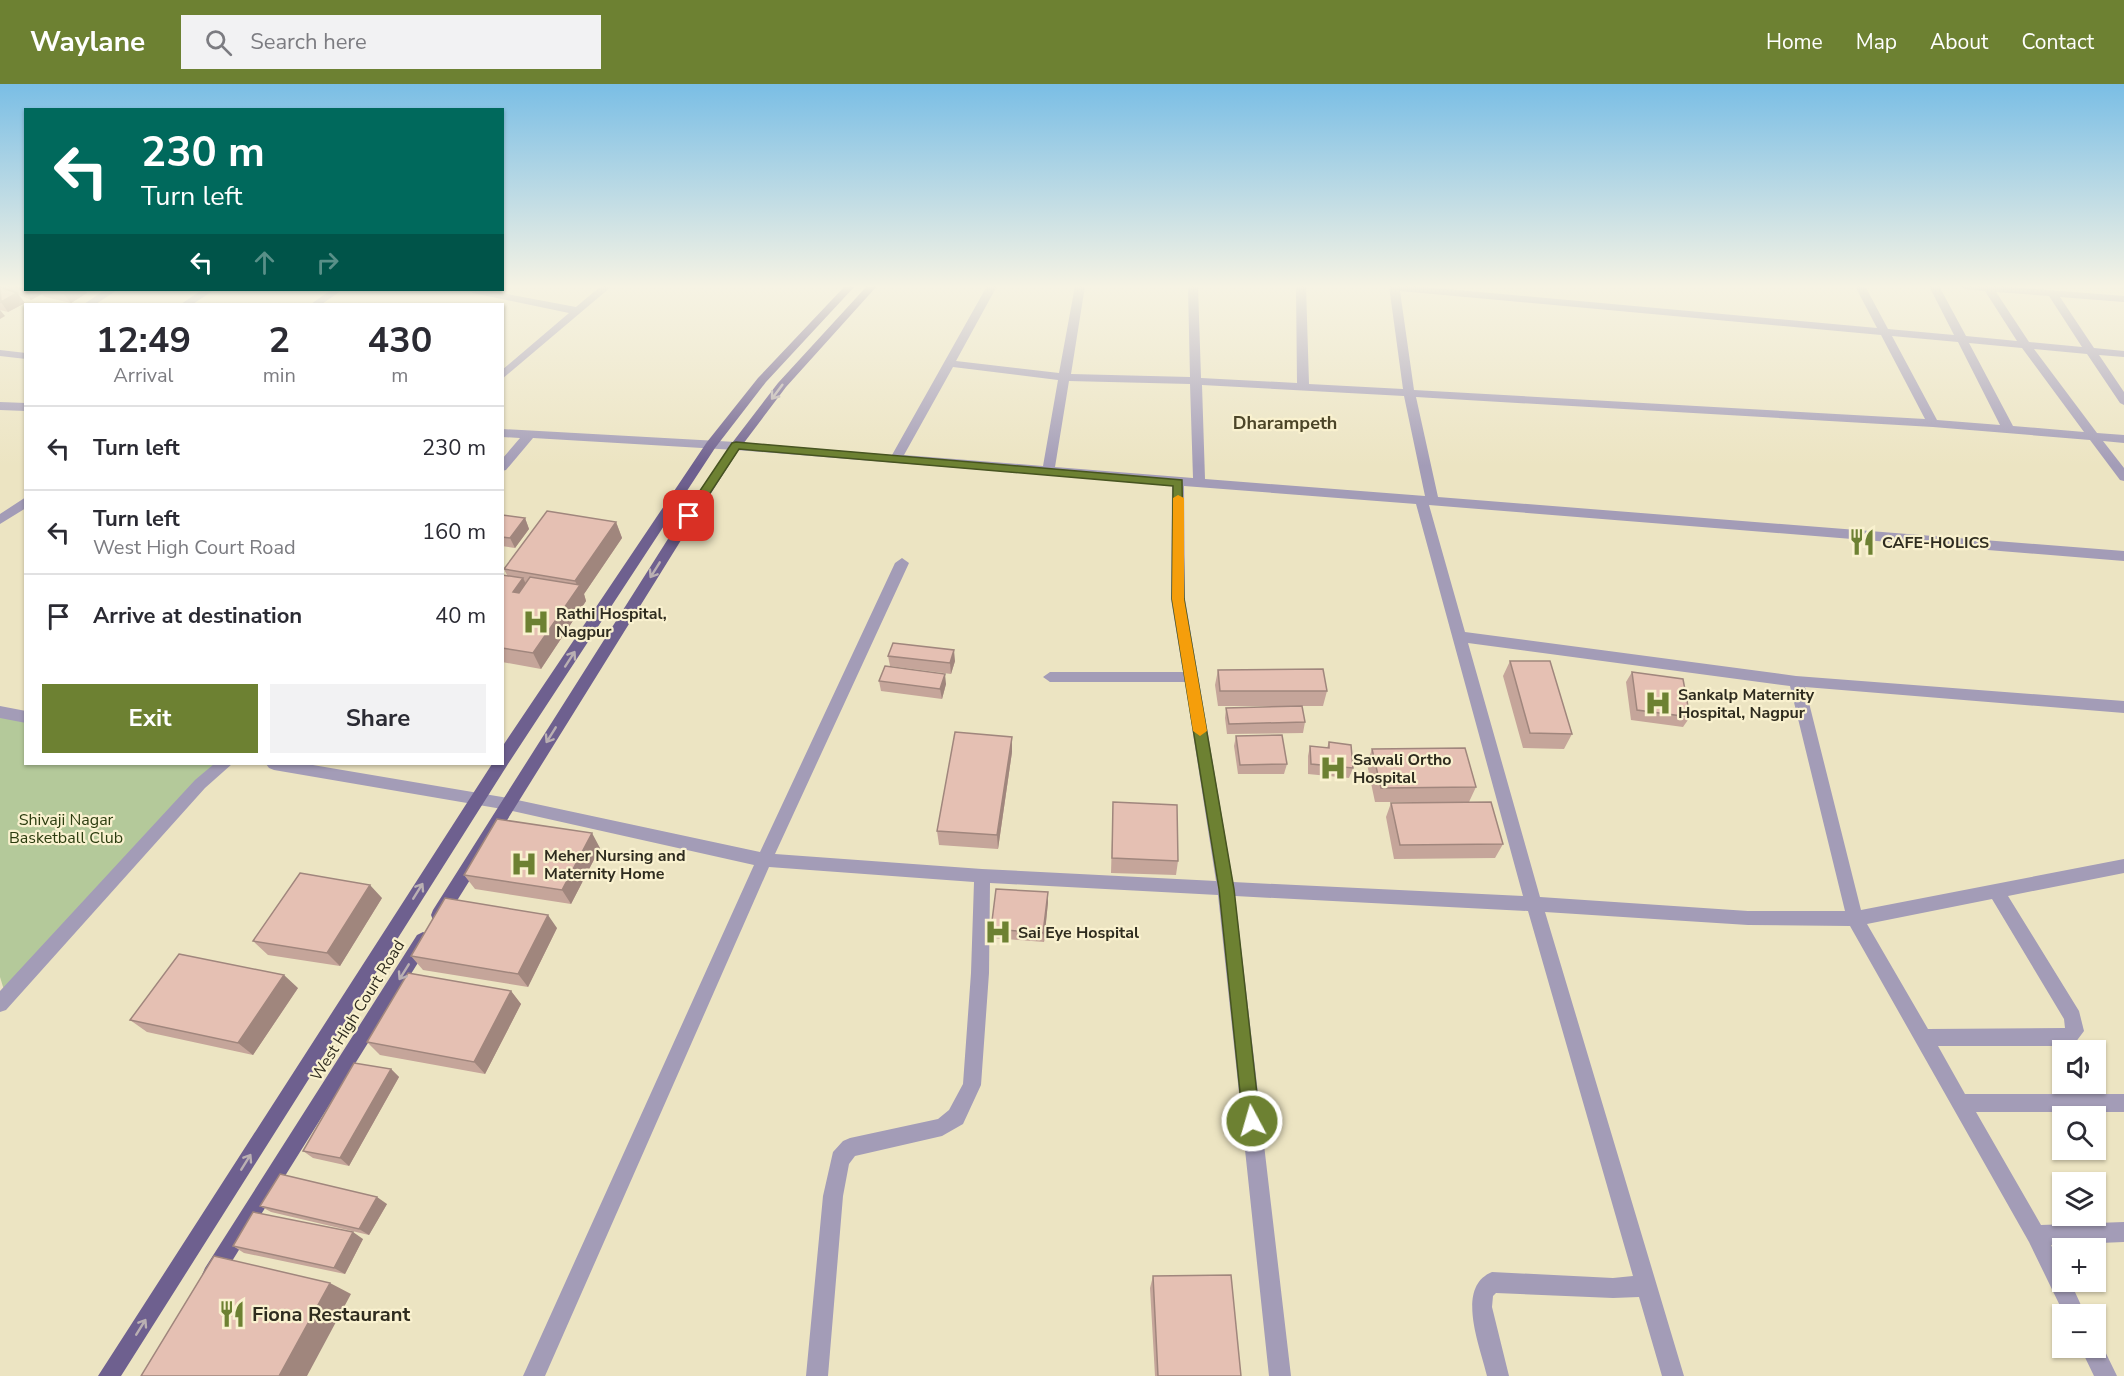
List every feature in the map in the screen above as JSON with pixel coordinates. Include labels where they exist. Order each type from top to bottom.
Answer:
[{"type":"main road","name":"West High Court Road","points":[[504,757],[711,445],[762,380],[793,346]]},
{"type":"main road","name":"West High Court Road","points":[[203,1288],[671,544],[736,446],[782,385],[817,346]]},
{"type":"main road","name":"West High Court Road","points":[[110,1376],[499,765]]},
{"type":"street","points":[[5,354],[23,346]]},
{"type":"street","points":[[504,374],[536,346]]},
{"type":"street","points":[[896,459],[958,346]]},
{"type":"street","points":[[1048,472],[1070,346]]},
{"type":"street","points":[[1195,346],[1199,484]]},
{"type":"street","points":[[1302,346],[1303,387]]},
{"type":"street","points":[[1403,346],[1427,502],[1461,637],[1534,904],[1673,1376]]},
{"type":"street","points":[[1893,346],[1934,423]]},
{"type":"street","points":[[1967,346],[2009,430]]},
{"type":"street","points":[[2026,346],[2124,477]]},
{"type":"street","points":[[2039,346],[2124,354]]},
{"type":"street","points":[[2086,346],[2124,401]]},
{"type":"street","points":[[5,354],[24,356]]},
{"type":"street","points":[[949,363],[1065,377],[1196,381],[1934,423],[2124,439]]},
{"type":"street","points":[[0,406],[24,407]]},
{"type":"street","points":[[504,434],[736,446],[1178,483],[2124,556]]},
{"type":"street","points":[[504,464],[529,435]]},
{"type":"street","points":[[1178,483],[1178,599],[1226,889],[1280,1376]]},
{"type":"street","points":[[0,520],[24,502]]},
{"type":"street","points":[[534,1376],[764,860],[902,563]]},
{"type":"street","points":[[1461,637],[1796,681],[2124,707]]},
{"type":"street","points":[[1050,677],[1191,677]]},
{"type":"street","points":[[1796,681],[1855,919],[2036,1235],[2070,1304]]},
{"type":"street","points":[[0,712],[23,713]]},
{"type":"street","points":[[0,1004],[200,784],[223,765]]},
{"type":"street","points":[[280,765],[508,804],[764,860],[982,876],[1534,904],[1748,918],[1855,919],[2124,866]]},
{"type":"street","points":[[817,1376],[833,1196],[840,1159],[850,1148],[942,1127],[956,1117],[972,1085],[980,973],[982,876]]},
{"type":"street","points":[[1923,1038],[2068,1037],[2075,1031],[2073,1017],[1996,891]]},
{"type":"street","points":[[1961,1103],[2124,1103]]},
{"type":"street","points":[[2036,1235],[2124,1232]]},
{"type":"street","points":[[1498,1376],[1482,1307],[1483,1292],[1492,1282],[1613,1288],[1647,1286]]},
{"type":"street","points":[[2097,1358],[2106,1376]]},
{"type":"green space","name":"Shivaji Nagar Basketball Club","points":[[0,714],[24,719],[24,765],[216,765],[4,990],[0,977]]},
{"type":"building","points":[[547,511],[616,522],[575,581],[504,569]]},
{"type":"building","points":[[504,515],[525,518],[510,538],[504,537]]},
{"type":"building","points":[[504,575],[523,578],[513,592],[519,593],[530,577],[580,585],[533,653],[504,648]]},
{"type":"building","points":[[893,643],[954,650],[950,663],[888,656]]},
{"type":"building","points":[[1510,661],[1550,661],[1572,734],[1530,733]]},
{"type":"building","points":[[885,666],[945,674],[940,689],[879,681]]},
{"type":"building","points":[[1323,669],[1327,691],[1220,691],[1218,670]]},
{"type":"building","points":[[1632,672],[1683,679],[1690,717],[1637,710]]},
{"type":"building","points":[[1302,706],[1305,722],[1229,724],[1226,708]]},
{"type":"building","points":[[955,732],[1012,737],[997,835],[937,831]]},
{"type":"building","points":[[1282,735],[1287,764],[1240,765],[1236,736]]},
{"type":"building","points":[[1329,742],[1351,745],[1353,768],[1311,764],[1310,746],[1329,748]]},
{"type":"building","points":[[1465,748],[1476,787],[1381,788],[1372,749]]},
{"type":"building","points":[[1113,802],[1177,805],[1178,861],[1112,858]]},
{"type":"building","points":[[1491,802],[1503,844],[1400,845],[1391,803]]},
{"type":"building","points":[[497,819],[592,833],[562,890],[464,875]]},
{"type":"building","points":[[300,873],[370,885],[327,953],[253,941]]},
{"type":"building","points":[[996,889],[1048,892],[1043,933],[991,929]]},
{"type":"building","points":[[445,898],[548,915],[518,974],[411,956]]},
{"type":"building","points":[[179,954],[284,975],[238,1043],[130,1020]]},
{"type":"building","points":[[408,973],[511,991],[474,1062],[367,1042]]},
{"type":"building","points":[[354,1063],[391,1069],[340,1158],[303,1151]]},
{"type":"building","points":[[280,1174],[377,1197],[359,1229],[260,1206]]},
{"type":"building","points":[[253,1212],[353,1232],[334,1268],[233,1246]]},
{"type":"building","points":[[214,1256],[330,1283],[279,1376],[141,1376]]},
{"type":"building","points":[[1231,1275],[1241,1376],[1158,1376],[1153,1276]]},
{"type":"slow traffic","points":[[1178,498],[1178,599],[1200,731]]},
{"type":"place","name":"CAFE-HOLICS","points":[[1862,542]]},
{"type":"place","name":"Rathi Hospital, Nagpur","points":[[536,622]]},
{"type":"place","name":"Sankalp Maternity Hospital, Nagpur","points":[[1658,703]]},
{"type":"place","name":"Sawali Ortho Hospital","points":[[1333,768]]},
{"type":"place","name":"Meher Nursing and Maternity Home","points":[[524,864]]},
{"type":"place","name":"Sai Eye Hospital","points":[[998,932]]},
{"type":"place","name":"Fiona Restaurant","points":[[232,1314]]},
{"type":"district","name":"Dharampeth","points":[[1285,423]]},
{"type":"route","points":[[689,516],[736,446],[1178,483],[1178,599],[1226,889],[1252,1121]]}]
